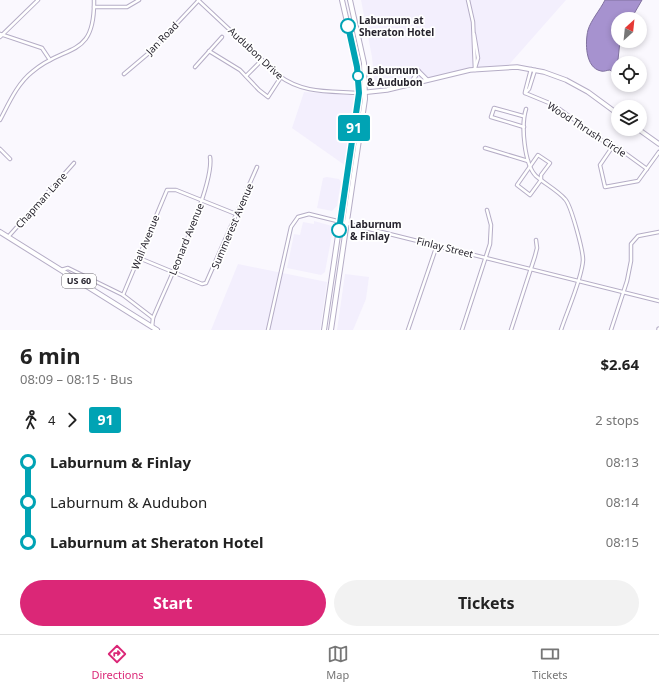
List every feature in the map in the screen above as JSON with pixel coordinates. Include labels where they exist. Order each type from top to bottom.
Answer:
[{"type":"main road","points":[[324,330],[359,93],[356,61],[342,0]]},
{"type":"main road","points":[[331,330],[348,222],[365,92],[364,63],[350,0]]},
{"type":"main road","points":[[351,7],[354,0]]},
{"type":"main road","name":"US 60","points":[[0,232],[157,330]]},
{"type":"street","points":[[0,38],[1,34],[38,0]]},
{"type":"street","points":[[0,120],[26,77],[39,66],[71,51],[83,42],[92,27],[94,0]]},
{"type":"street","points":[[94,8],[127,7],[140,0]]},
{"type":"street","name":"Audubon Drive","points":[[199,0],[281,77],[306,90],[359,93],[387,90],[475,70],[507,67],[533,70],[558,77],[582,88],[611,109]]},
{"type":"street","name":"Jan Road","points":[[124,74],[150,52],[199,0]]},
{"type":"street","points":[[468,0],[473,32],[477,41],[478,58],[475,70]]},
{"type":"street","points":[[1,34],[42,48],[50,60]]},
{"type":"street","points":[[195,67],[222,37]]},
{"type":"street","points":[[209,51],[240,70],[259,90],[268,97],[281,77]]},
{"type":"street","points":[[246,76],[262,60]]},
{"type":"street","name":"Wood Thrush Circle","points":[[533,70],[525,88],[525,92],[554,104],[647,169]]},
{"type":"street","points":[[411,84],[418,71],[427,80]]},
{"type":"street","points":[[524,116],[494,108],[491,118],[524,127]]},
{"type":"street","points":[[526,109],[524,116],[524,127],[530,169],[541,180],[566,199],[570,207],[582,257],[582,266],[578,281],[561,330]]},
{"type":"street","points":[[647,135],[659,144]]},
{"type":"street","points":[[613,146],[600,165],[605,187],[638,181],[659,152]]},
{"type":"street","points":[[485,148],[528,161]]},
{"type":"street","points":[[0,149],[10,159]]},
{"type":"street","points":[[538,155],[550,163],[541,175],[541,180],[530,195],[517,186],[530,169],[538,155]]},
{"type":"street","name":"Leonard Avenue","points":[[152,318],[201,200],[206,185],[210,157]]},
{"type":"street","name":"Chapman Lane","points":[[8,237],[74,163]]},
{"type":"street","name":"Summerest Avenue","points":[[172,272],[205,284],[209,280],[257,167]]},
{"type":"street","name":"Wall Avenue","points":[[123,295],[165,193],[169,189],[176,190],[201,200]]},
{"type":"street","points":[[201,200],[236,214]]},
{"type":"street","points":[[462,330],[492,236],[487,210]]},
{"type":"street","name":"Finlay Street","points":[[268,330],[293,223],[298,217],[309,214],[348,222],[659,301]]},
{"type":"street","points":[[611,330],[624,292],[630,268],[630,247],[633,240],[638,236],[659,232]]},
{"type":"street","points":[[511,330],[532,269],[537,248],[536,240]]},
{"type":"street","points":[[408,330],[437,245]]},
{"type":"street","points":[[139,258],[172,272]]},
{"type":"street","points":[[61,270],[68,268],[123,295],[152,318],[152,327]]},
{"type":"shaded area","points":[[361,0],[566,0],[507,67],[475,70],[382,91],[374,80],[372,57]]},
{"type":"shaded area","points":[[605,0],[642,0],[635,12],[611,12],[611,48],[619,48],[618,56],[611,56],[611,71],[602,71],[596,69],[589,60],[587,54],[587,35],[589,26]]},
{"type":"shaded area","points":[[304,92],[351,95],[355,97],[346,166],[292,128]]},
{"type":"shaded area","points":[[327,177],[339,179],[341,182],[337,206],[332,211],[317,208],[323,178]]},
{"type":"shaded area","points":[[314,221],[332,226],[333,229],[325,272],[321,275],[287,268],[294,234],[300,235],[303,222],[314,224]]},
{"type":"shaded area","points":[[238,264],[327,282],[320,330],[211,330]]},
{"type":"shaded area","points":[[345,274],[369,277],[366,299],[353,330],[337,330]]},
{"type":"bus line","name":"91","points":[[339,230],[359,93],[357,67],[348,26]]},
{"type":"place","name":"Laburnum at Sheraton Hotel","points":[[348,26]]},
{"type":"place","name":"Laburnum & Audubon","points":[[358,76]]},
{"type":"place","name":"Laburnum & Finlay","points":[[339,230]]}]
